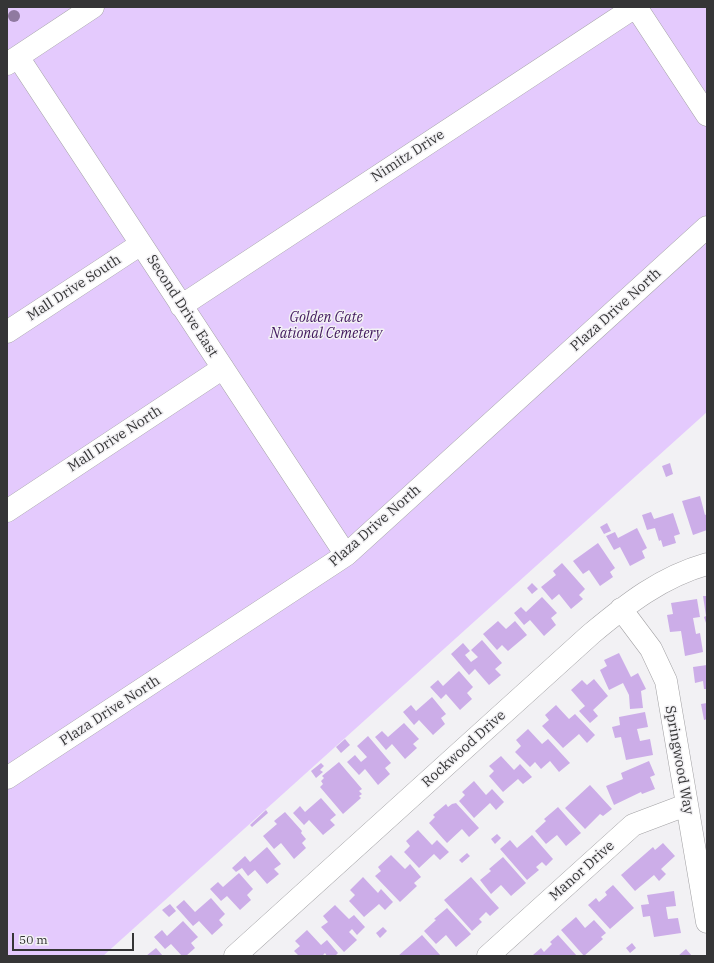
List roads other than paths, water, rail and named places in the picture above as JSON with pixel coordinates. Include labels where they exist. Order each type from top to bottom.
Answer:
[{"type":"street","points":[[12,60],[93,7]]},
{"type":"street","points":[[635,7],[707,115]]},
{"type":"street","name":"Nimitz Drive","points":[[182,306],[635,7]]},
{"type":"street","name":"Second Drive East","points":[[12,60],[141,244],[346,555]]},
{"type":"street","name":"Plaza Drive North","points":[[7,778],[346,555],[707,227]]},
{"type":"street","name":"Mall Drive South","points":[[7,332],[141,244]]},
{"type":"street","name":"Mall Drive North","points":[[7,510],[223,368]]},
{"type":"street","name":"Rockwood Drive","points":[[235,956],[591,634],[621,609],[656,585],[696,567],[707,564]]},
{"type":"street","name":"Springwood Way","points":[[621,609],[651,649],[666,681],[707,922]]},
{"type":"street","name":"Manor Drive","points":[[488,956],[633,825],[686,805]]},
{"type":"park label","name":"Golden Gate National Cemetery","points":[[326,326]]}]
